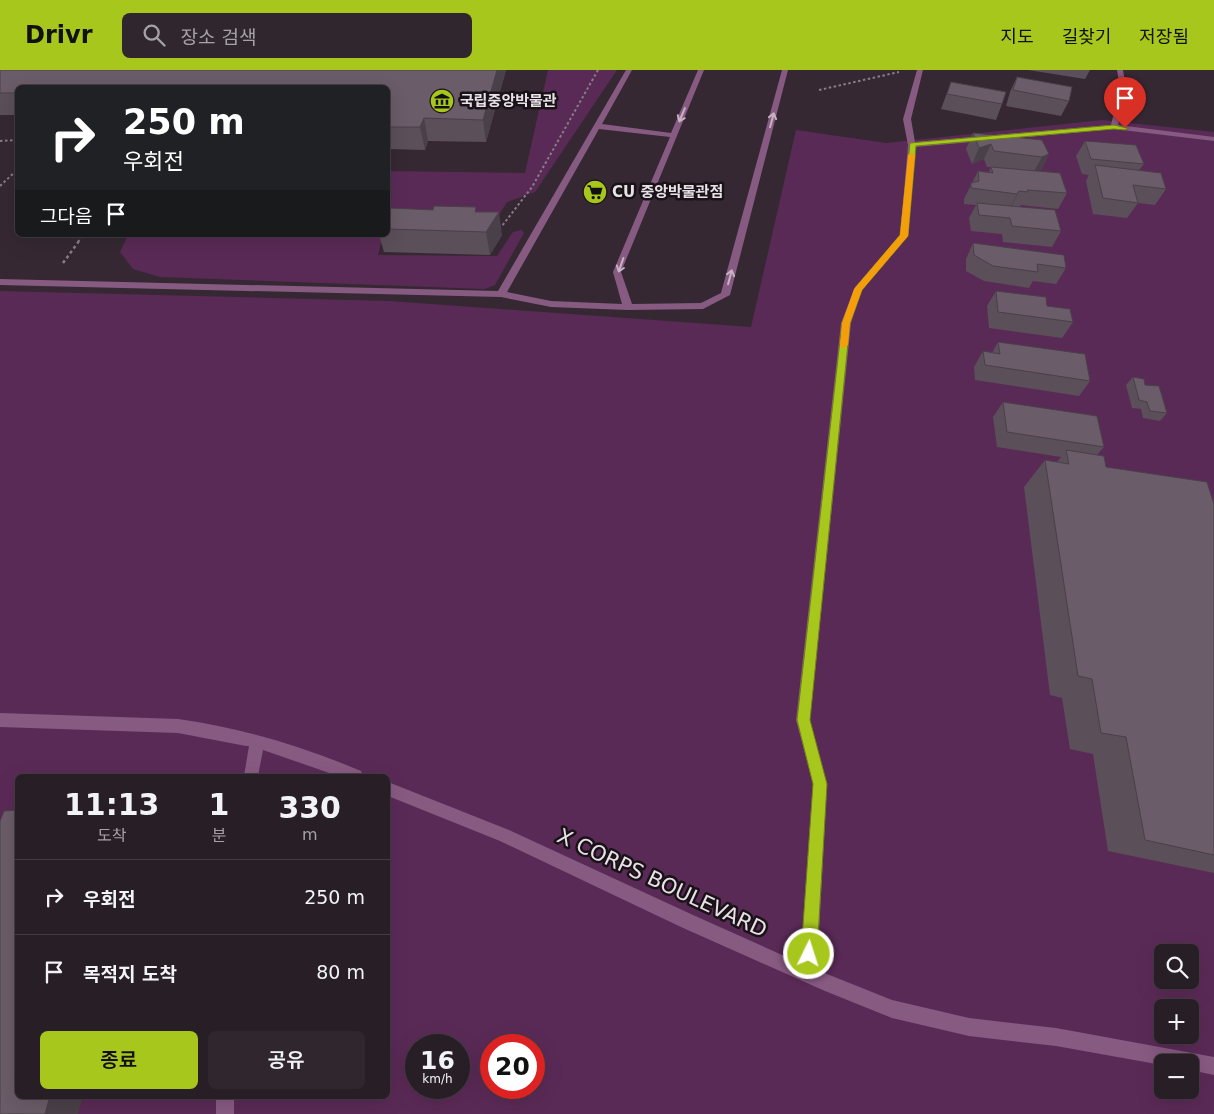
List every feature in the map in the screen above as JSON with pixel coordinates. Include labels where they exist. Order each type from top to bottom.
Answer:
[{"type":"lane","points":[[501,294],[629,70]]},
{"type":"lane","points":[[628,307],[617,272],[701,70]]},
{"type":"lane","points":[[0,282],[501,294],[551,304],[628,307],[704,306],[726,296],[785,70]]},
{"type":"lane","points":[[808,973],[820,784],[803,720],[846,323],[858,289],[904,236],[912,145],[907,119],[920,70]]},
{"type":"lane","points":[[1114,127],[1123,88],[1120,70]]},
{"type":"lane","points":[[596,126],[673,135]]},
{"type":"lane","points":[[912,145],[1114,127],[1214,139]]},
{"type":"lane","points":[[0,720],[178,726],[201,729],[294,752],[351,774]]},
{"type":"lane","points":[[251,774],[257,742]]},
{"type":"lane","name":"X CORPS BOULEVARD","points":[[390,790],[504,835],[687,921],[808,973],[831,985],[892,1009],[969,1027],[1056,1037],[1214,1066]]},
{"type":"lane","points":[[224,1099],[225,1114]]},
{"type":"path","points":[[493,226],[502,226],[532,187],[598,70]]},
{"type":"path","points":[[819,90],[904,71]]},
{"type":"path","points":[[0,141],[15,140]]},
{"type":"path","points":[[0,186],[15,173]]},
{"type":"path","points":[[49,283],[82,237]]},
{"type":"shaded area","points":[[548,70],[617,70],[535,192],[507,202],[497,218],[390,218],[390,171],[525,173]]},
{"type":"shaded area","points":[[1102,120],[1214,132],[1214,1114],[0,1114],[0,291],[390,301],[751,327],[796,130],[886,143]]},
{"type":"shaded area","points":[[522,230],[524,233],[495,285],[485,289],[160,277],[133,269],[120,252],[127,237],[382,237],[378,255],[497,256],[513,232]]},
{"type":"building","name":"국립중앙박물관","points":[[0,70],[497,70],[483,120],[424,118],[420,127],[390,127],[390,85],[15,85],[15,93],[0,93]]},
{"type":"building","points":[[1017,77],[1072,87],[1069,101],[1013,90]]},
{"type":"building","points":[[951,82],[1006,92],[1002,104],[947,94]]},
{"type":"building","points":[[973,133],[1042,140],[1049,154],[1042,157],[994,151],[991,144],[979,148]]},
{"type":"building","points":[[1085,141],[1136,145],[1144,164],[1091,159]]},
{"type":"building","points":[[1095,165],[1161,173],[1166,189],[1133,185],[1138,203],[1103,198]]},
{"type":"building","points":[[991,167],[1060,173],[1067,193],[1027,190],[1028,192],[1019,191],[1017,194],[971,188],[971,183],[979,181],[978,171],[993,173]]},
{"type":"building","points":[[977,203],[1055,210],[1061,231],[1012,226],[1010,218],[979,215]]},
{"type":"building","points":[[434,206],[476,207],[475,212],[499,212],[486,232],[390,229],[391,208],[433,210]]},
{"type":"building","points":[[973,243],[1064,255],[1066,268],[1037,264],[1038,272],[993,266],[974,255]]},
{"type":"building","points":[[996,291],[1046,297],[1047,306],[1070,309],[1073,322],[998,312]]},
{"type":"building","points":[[998,342],[1085,354],[1090,381],[985,365],[983,351],[1000,354]]},
{"type":"building","points":[[1133,377],[1144,379],[1145,385],[1159,386],[1167,413],[1150,411],[1147,402],[1139,400]]},
{"type":"building","points":[[1003,402],[1097,416],[1104,447],[1007,432]]},
{"type":"building","points":[[1066,450],[1104,456],[1106,467],[1207,482],[1214,504],[1214,855],[1145,840],[1126,737],[1101,733],[1092,679],[1078,676],[1045,460],[1069,464]]},
{"type":"building","points":[[15,810],[15,1099],[49,1099],[45,1114],[0,1114],[0,821],[4,811]]},
{"type":"slow traffic","points":[[844,345],[846,323],[858,289],[904,236],[911,155]]},
{"type":"place","name":"국립중앙박물관","points":[[442,101]]},
{"type":"place","name":"CU 중앙박물관점","points":[[595,192]]},
{"type":"route","points":[[809,954],[820,784],[803,720],[846,323],[858,289],[904,236],[912,145],[1114,127],[1125,128]]}]
